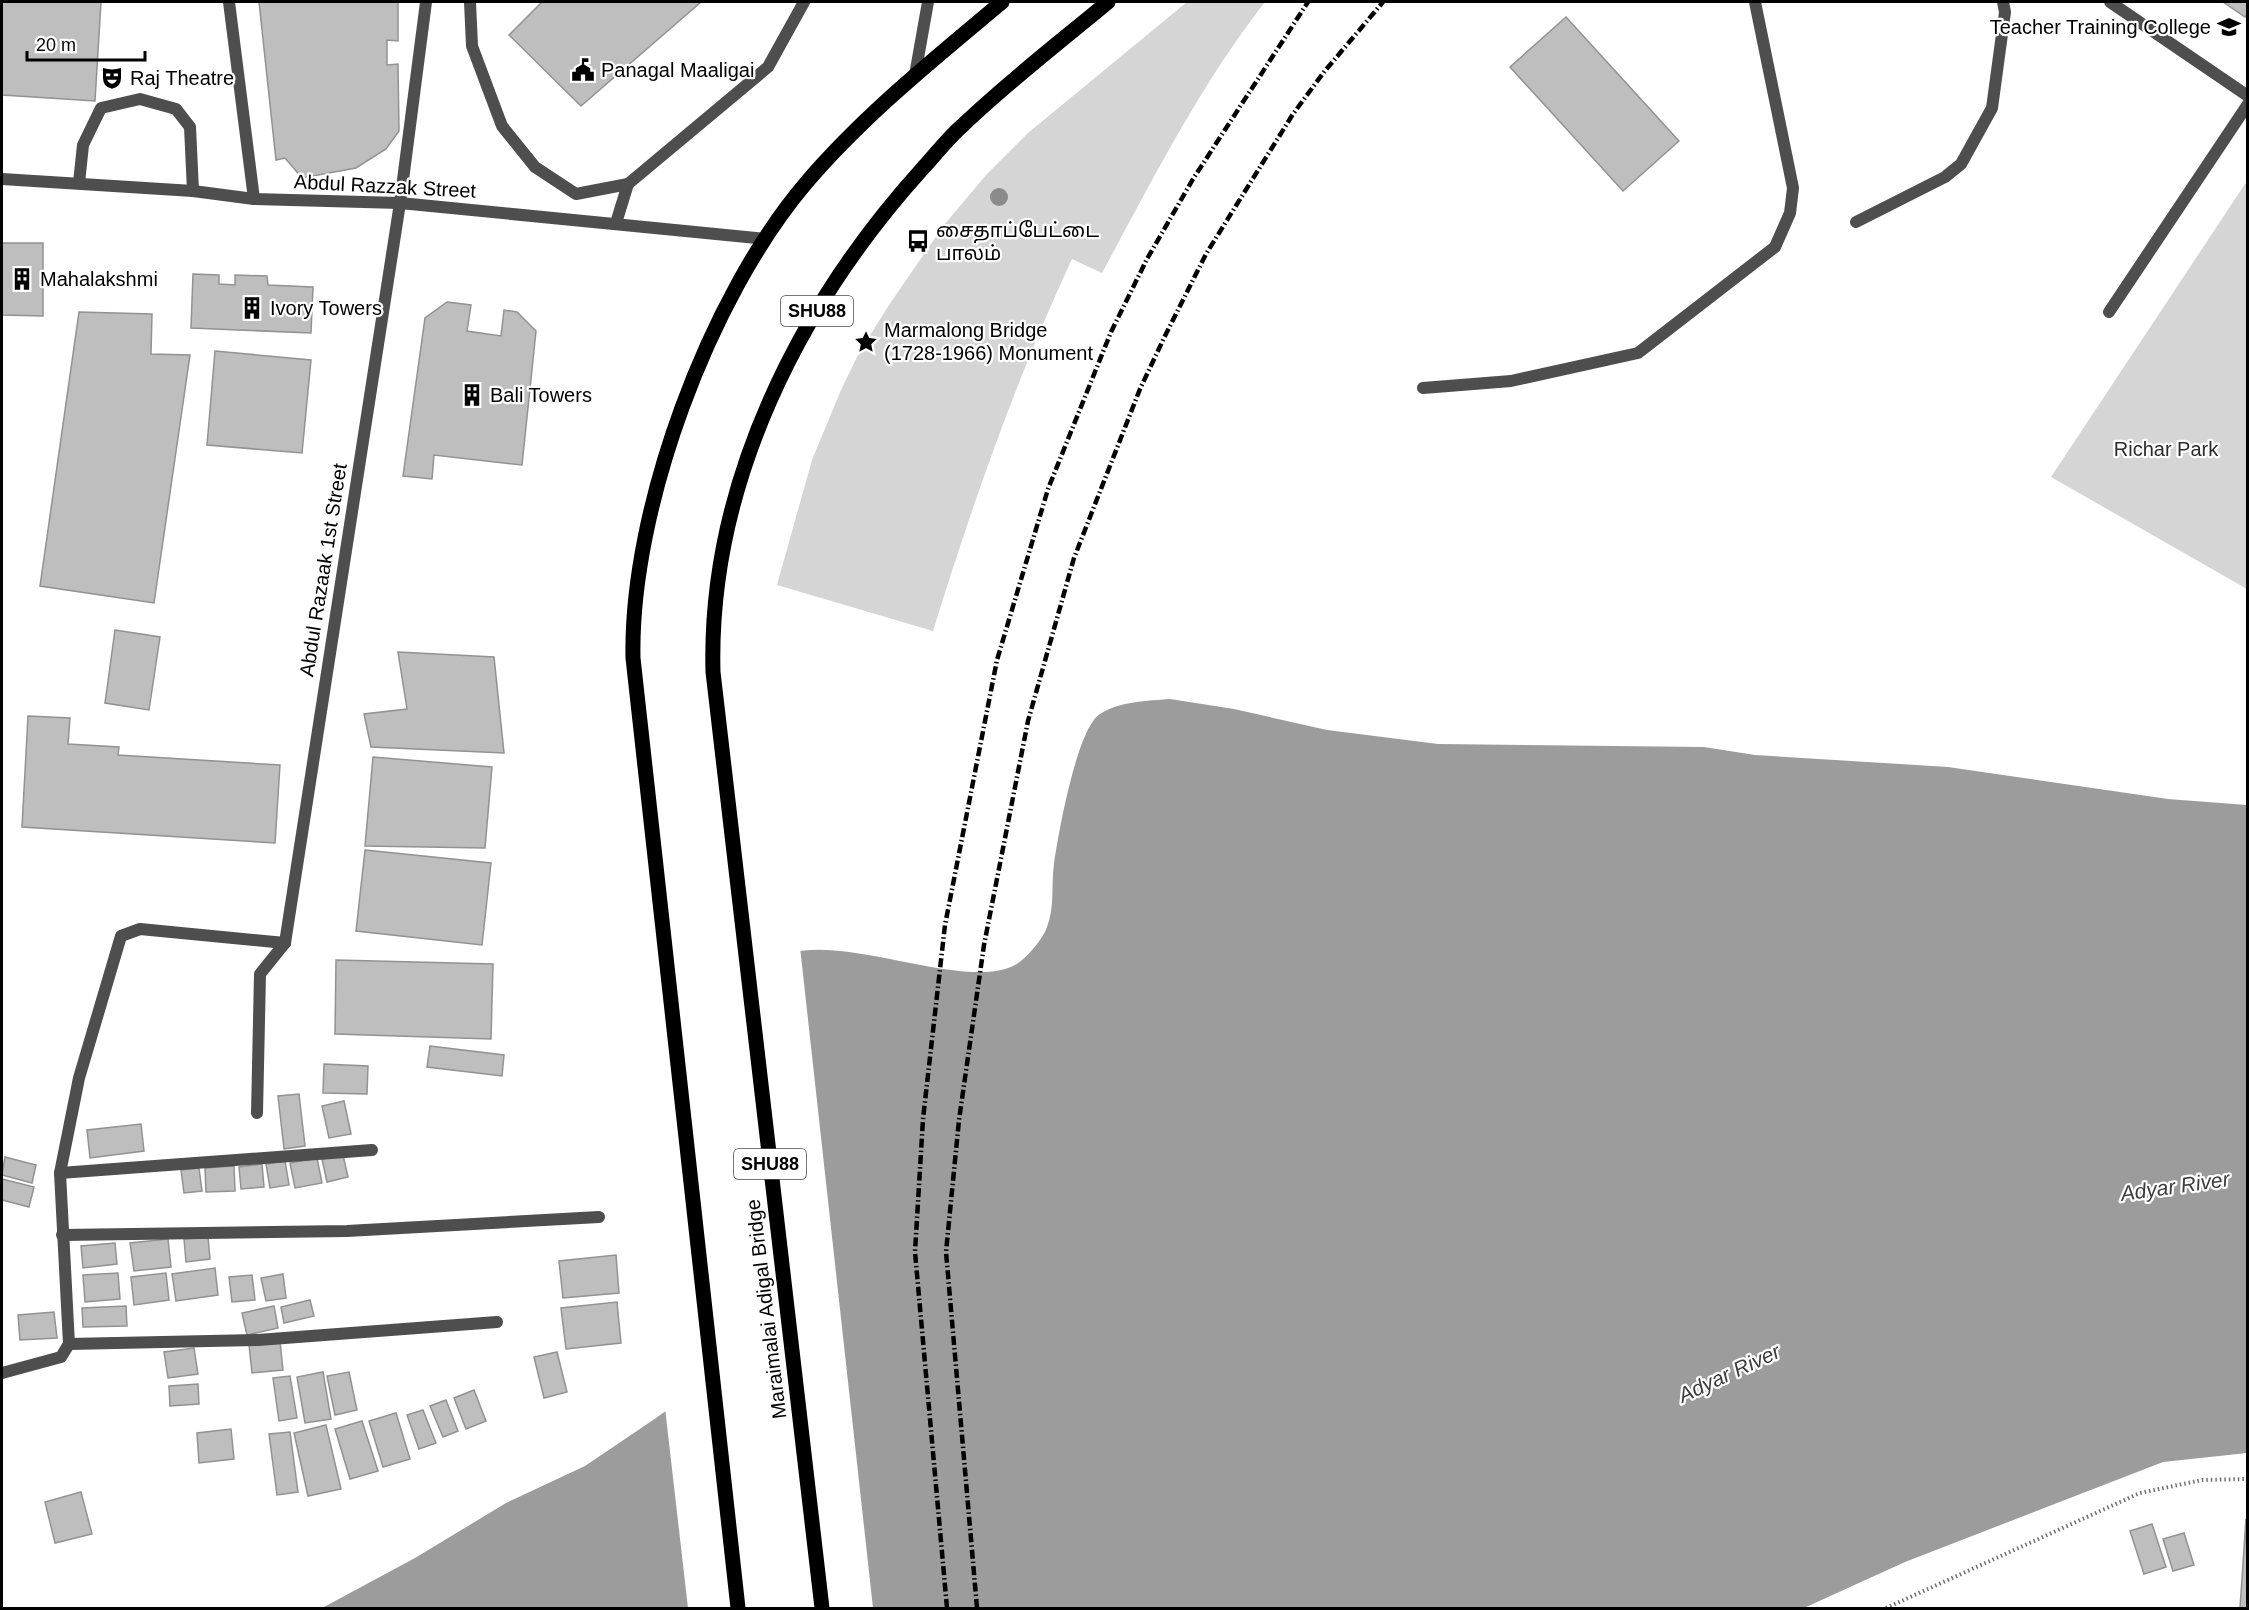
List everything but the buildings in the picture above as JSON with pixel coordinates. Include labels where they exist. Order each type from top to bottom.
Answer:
[{"type":"main road","points":[[738,1608],[633,658],[633,620],[642,554],[663,465],[686,398],[722,314],[766,239],[805,184],[861,125],[915,75],[1002,2]]},
{"type":"main road","name":"Maraimalai Adigal Bridge","points":[[822,1608],[718,720],[712,640],[716,597],[729,520],[738,484],[762,419],[801,338],[844,265],[893,202],[962,125],[1108,2]]},
{"type":"street","points":[[229,2],[254,199]]},
{"type":"street","name":"Abdul Razaak 1st Street","points":[[285,943],[400,203],[426,2]]},
{"type":"street","points":[[470,2],[472,46],[502,126],[535,167],[576,194],[628,184],[768,67],[804,2]]},
{"type":"street","points":[[915,75],[928,2]]},
{"type":"street","points":[[1423,388],[1510,381],[1638,353],[1775,247],[1790,213],[1793,188],[1755,2]]},
{"type":"street","points":[[1856,222],[1944,177],[1961,164],[1992,108],[2005,12],[2003,2]]},
{"type":"street","points":[[2110,2],[2247,96]]},
{"type":"street","points":[[79,183],[83,145],[101,108],[140,99],[176,109],[190,127],[193,191]]},
{"type":"street","points":[[2109,312],[2247,104]]},
{"type":"street","name":"Abdul Razzak Street","points":[[2,179],[193,191],[254,199],[400,203],[766,239]]},
{"type":"street","points":[[616,223],[628,184]]},
{"type":"street","points":[[2,1373],[61,1357],[69,1344],[60,1173],[79,1078],[121,936],[140,929],[285,943]]},
{"type":"street","points":[[257,1113],[260,974],[285,943]]},
{"type":"street","points":[[60,1173],[372,1150]]},
{"type":"street","points":[[62,1234],[347,1231],[599,1217]]},
{"type":"street","points":[[69,1344],[258,1341],[497,1322]]},
{"type":"path","points":[[1886,1608],[2140,1493],[2202,1480],[2247,1479]]},
{"type":"green space","points":[[1187,2],[1265,2],[1219,66],[1198,100],[1102,273],[1072,259],[1032,350],[996,443],[933,631],[777,585],[812,460],[841,390],[859,353],[944,225],[986,175],[1028,133]]},
{"type":"green space","name":"Richar Park","points":[[2247,181],[2247,589],[2051,477]]},
{"type":"water","name":"Adyar River","points":[[1170,699],[1234,709],[1327,730],[1438,744],[1704,747],[1755,755],[1948,767],[2168,799],[2247,805],[2247,1453],[2163,1462],[1905,1562],[1804,1608],[322,1608],[415,1558],[506,1503],[585,1466],[695,1390],[762,1302],[773,1238],[791,953],[816,950],[844,951],[968,972],[994,971],[1015,965],[1029,954],[1045,932],[1052,904],[1054,864],[1064,807],[1076,760],[1092,723],[1100,714],[1116,706]]},
{"type":"pier","points":[[800,947],[873,1608],[688,1608],[665,1408],[693,1388],[759,1301],[770,1238],[779,1086],[775,971],[789,951]]},
{"type":"railway","points":[[947,1608],[915,1252],[923,1119],[945,925],[997,660],[1048,489],[1111,332],[1147,259],[1193,179],[1308,2]]},
{"type":"railway","points":[[977,1608],[946,1252],[959,1120],[984,945],[1028,721],[1074,558],[1140,389],[1164,338],[1206,254],[1293,114],[1324,72],[1383,2]]},
{"type":"place","name":"Teacher Training College","points":[[2229,27]]},
{"type":"place","name":"Panagal Maaligai","points":[[583,70]]},
{"type":"place","name":"Raj Theatre","points":[[112,78]]},
{"type":"place","name":"சைதாப்பேட்டை பாலம்","points":[[918,241]]},
{"type":"place","name":"Mahalakshmi","points":[[22,279]]},
{"type":"place","name":"Ivory Towers","points":[[252,308]]},
{"type":"place","name":"Marmalong Bridge (1728-1966) Monument","points":[[866,342]]},
{"type":"place","name":"Bali Towers","points":[[472,395]]}]
